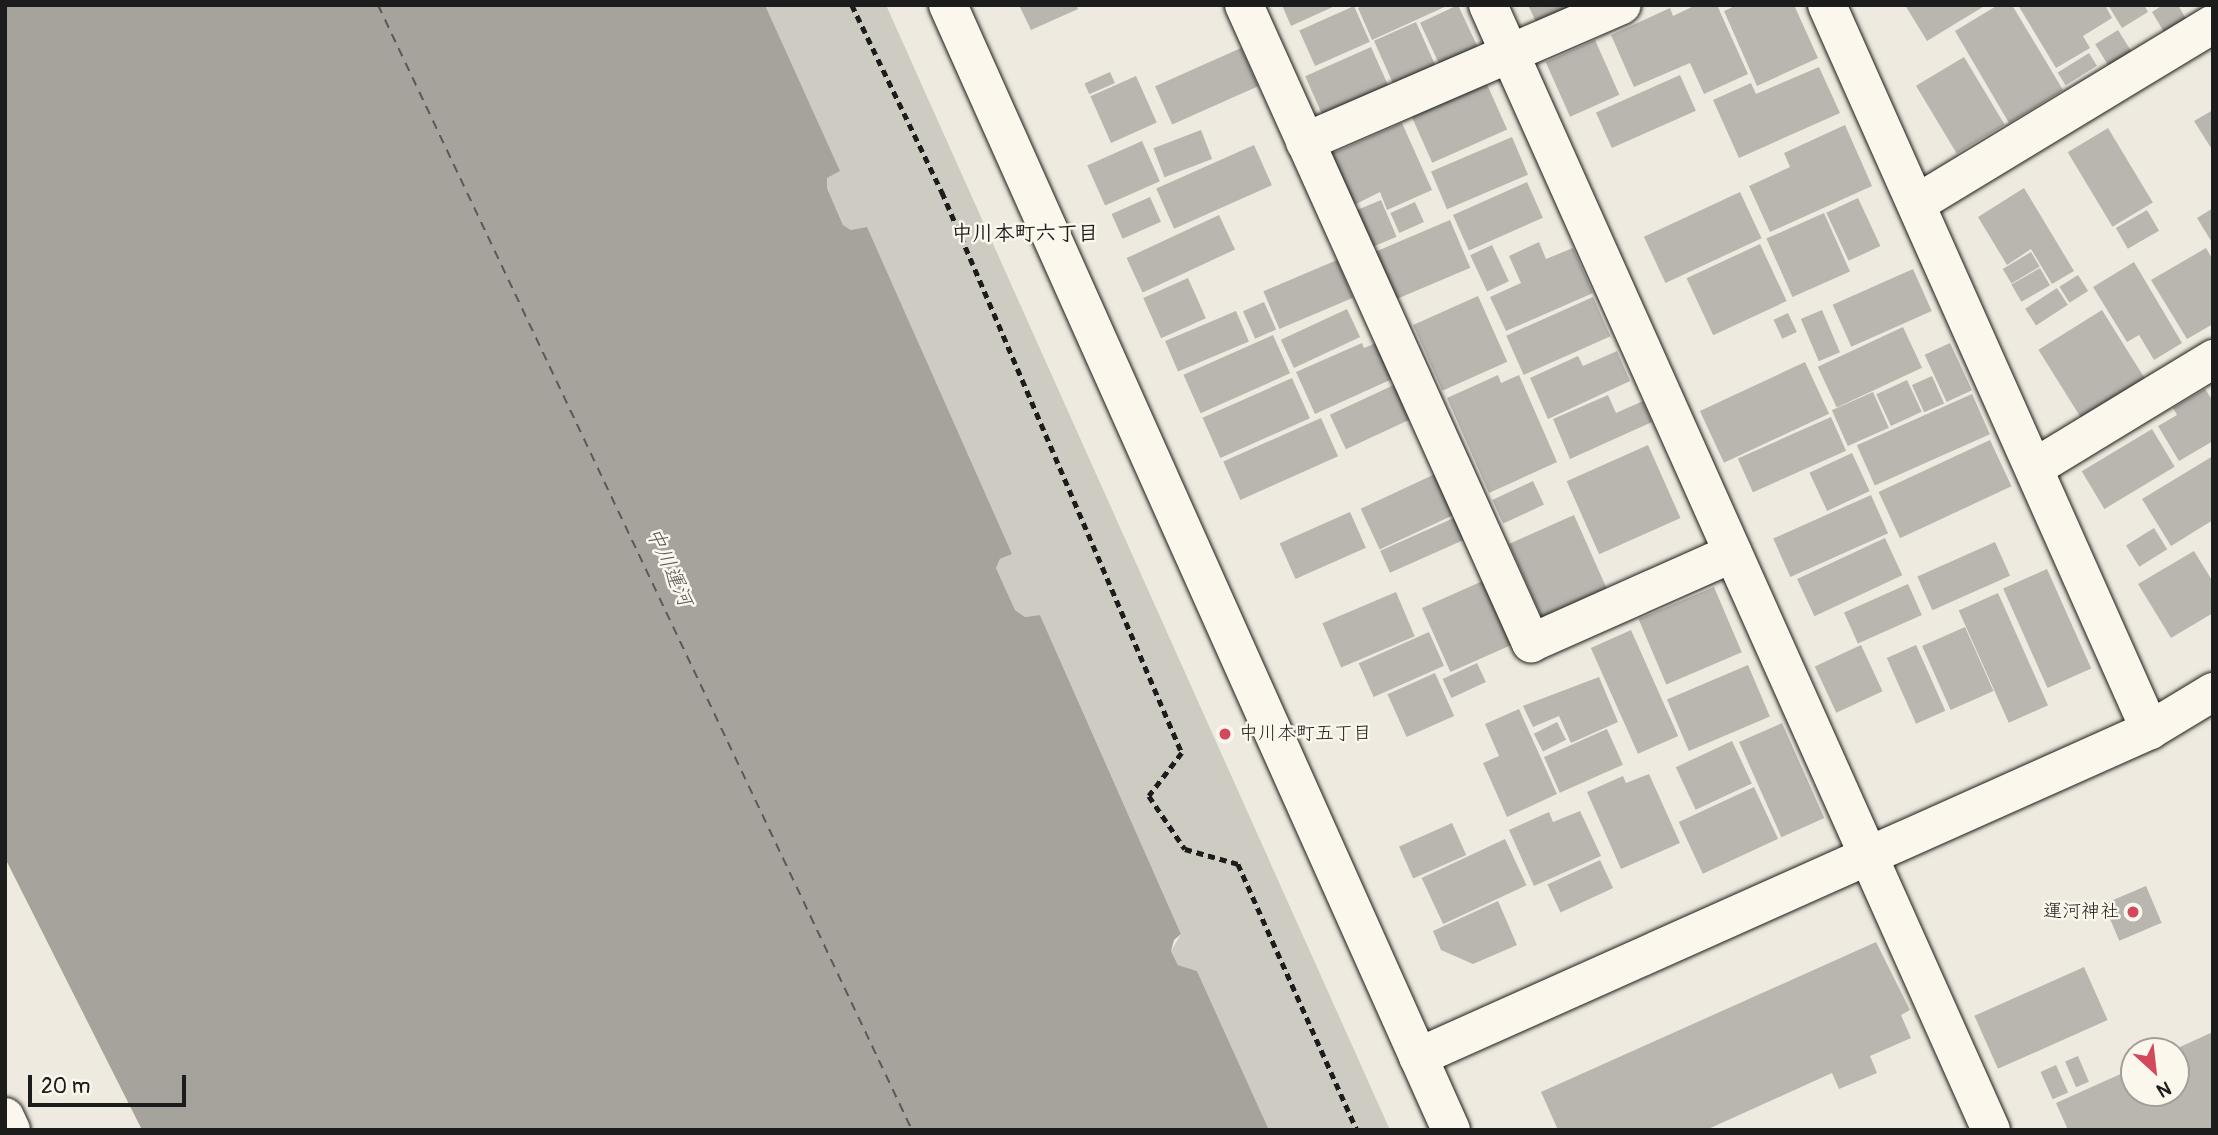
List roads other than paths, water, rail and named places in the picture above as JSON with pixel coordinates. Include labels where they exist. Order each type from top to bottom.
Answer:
[{"type":"street","points":[[948,5],[1451,1130]]},
{"type":"street","points":[[1244,5],[1531,643],[1733,553]]},
{"type":"street","points":[[1488,5],[1991,1130]]},
{"type":"street","points":[[1306,142],[1622,5]]},
{"type":"street","points":[[1827,5],[2150,730]]},
{"type":"street","points":[[1916,204],[2213,24]]},
{"type":"street","points":[[2034,468],[2213,359]]},
{"type":"street","points":[[1418,1057],[2150,730],[2213,692]]},
{"type":"street","points":[[5,1117],[11,1130]]},
{"type":"water","name":"中川運河","points":[[5,5],[765,5],[840,171],[827,178],[827,188],[843,225],[851,230],[867,227],[1012,554],[1000,559],[996,568],[1015,610],[1025,617],[1040,615],[1181,934],[1174,940],[1171,951],[1178,965],[1197,971],[1269,1130],[142,1130],[5,858]]},
{"type":"place","name":"中川本町五丁目","points":[[1225,734]]},
{"type":"place","name":"運河神社","points":[[2133,912]]},
{"type":"district","name":"中川本町六丁目","points":[[1025,234]]}]
